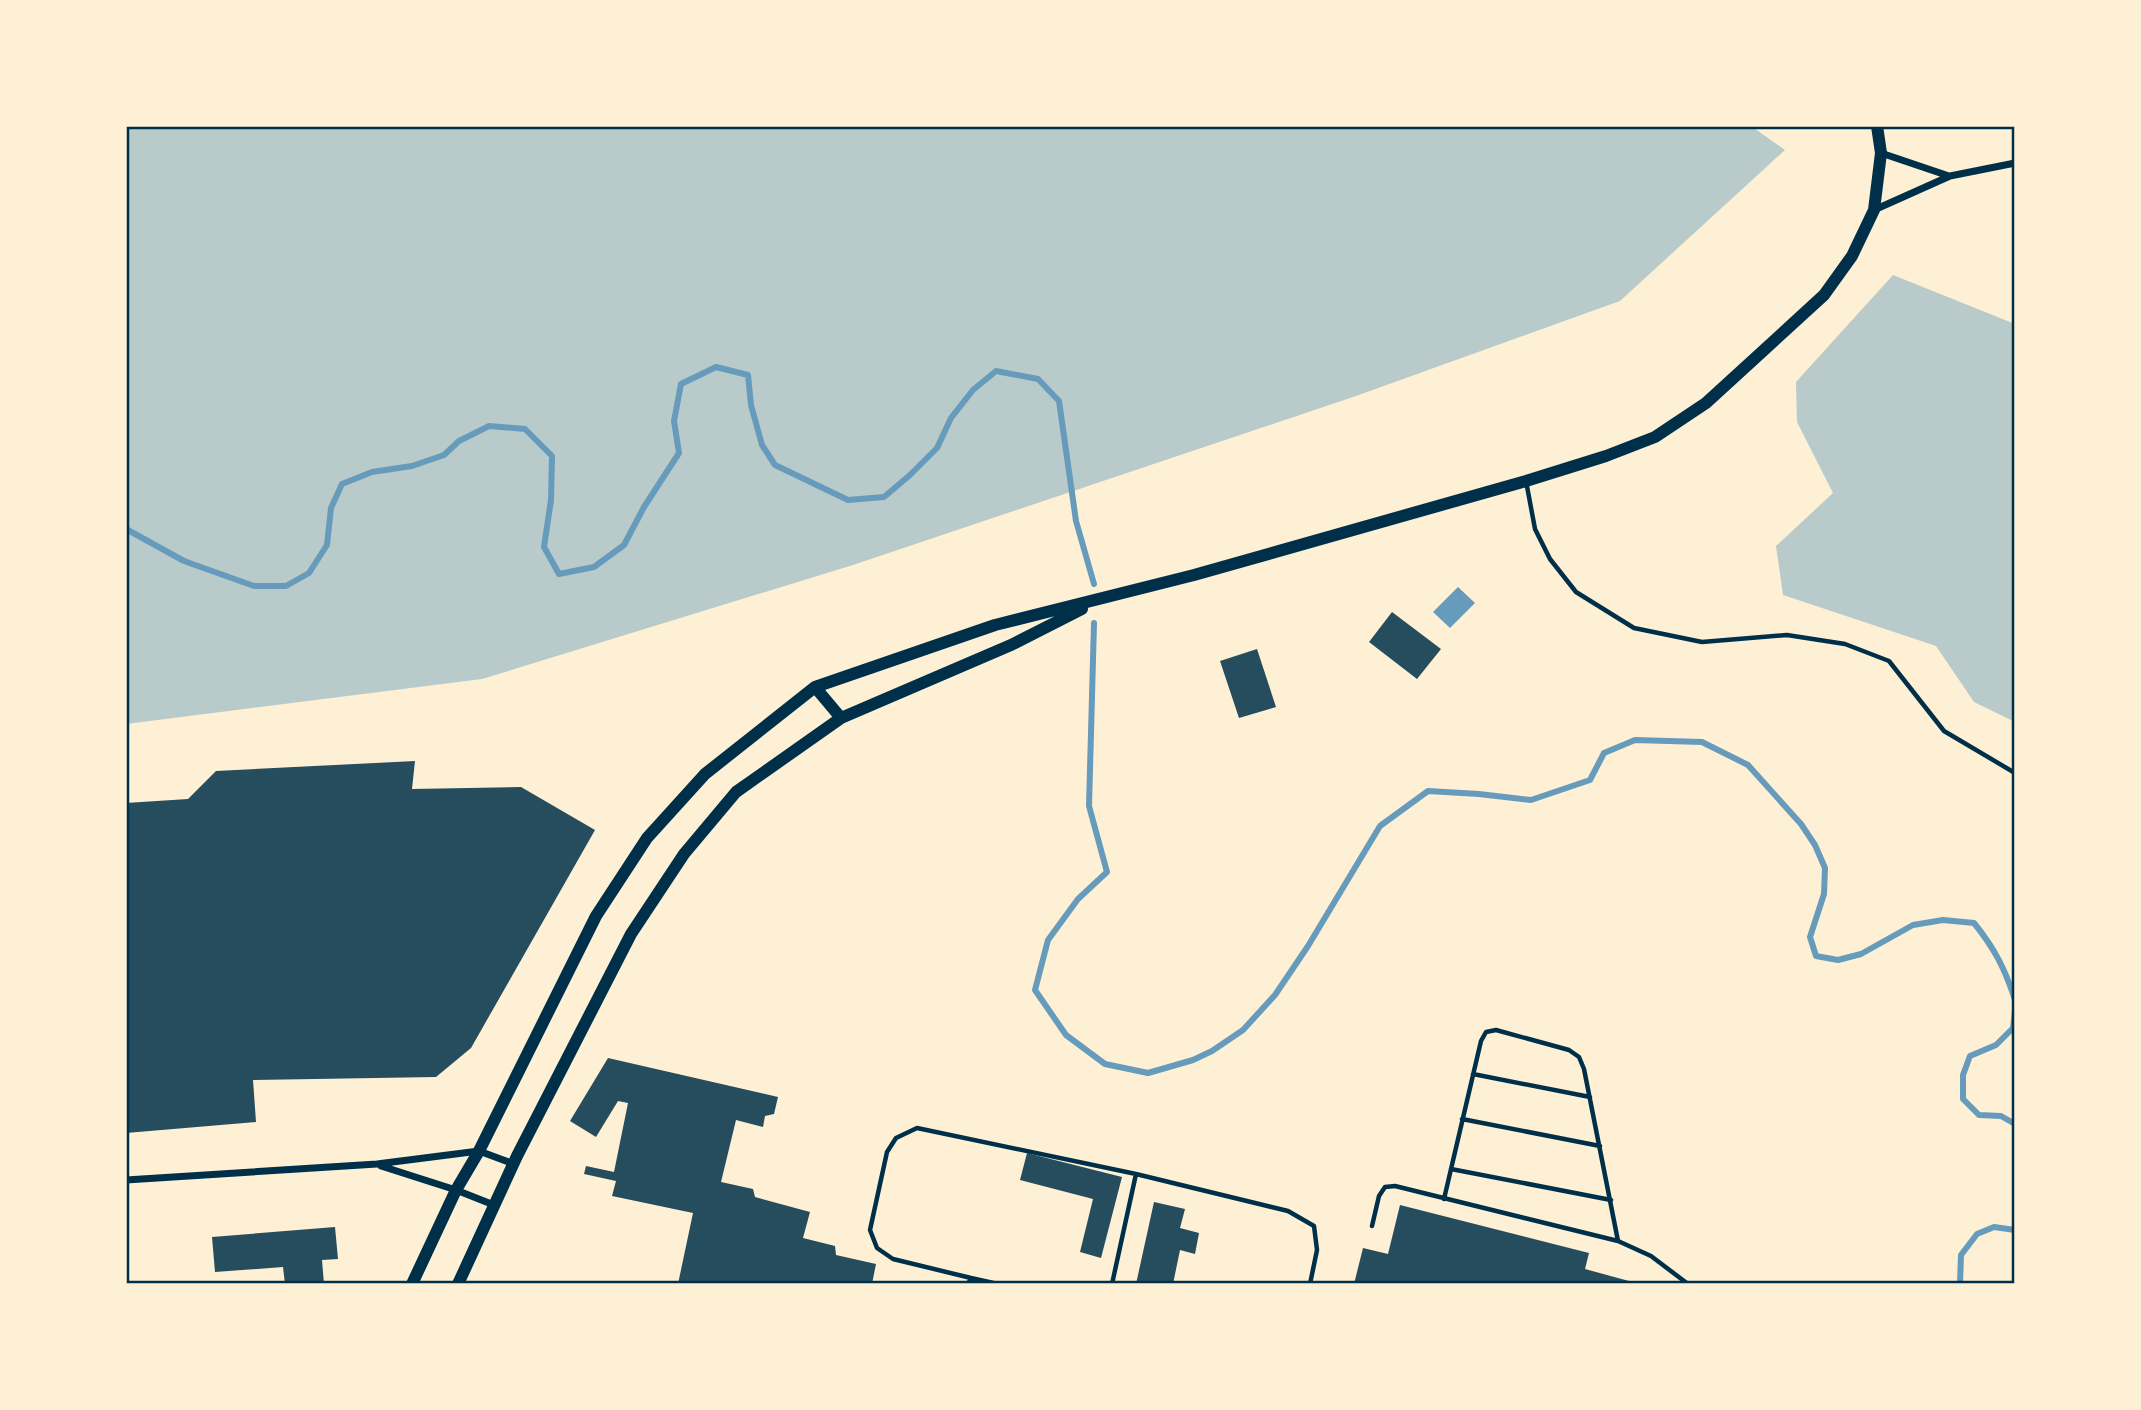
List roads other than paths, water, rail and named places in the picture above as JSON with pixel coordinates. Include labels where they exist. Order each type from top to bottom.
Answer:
[{"type":"main road","points":[[412,1284],[456,1190],[479,1151],[596,916],[647,838],[705,774],[815,687],[995,625],[1101,599],[1526,481],[1606,456],[1655,437],[1706,403],[1824,295],[1852,256],[1874,210],[1881,153],[1877,126]]},
{"type":"main road","points":[[458,1284],[514,1164],[631,934],[684,854],[736,792],[841,718],[1011,645],[1101,599]]},
{"type":"main road","points":[[815,687],[841,718]]},
{"type":"street","points":[[1881,153],[1950,176]]},
{"type":"street","points":[[1874,210],[1950,176],[2015,163]]},
{"type":"street","points":[[126,1180],[377,1164],[479,1151],[514,1164]]},
{"type":"street","points":[[377,1164],[494,1205]]},
{"type":"lane","points":[[1526,481],[1535,529],[1550,559],[1576,592],[1634,628],[1702,642],[1787,635],[1845,644],[1888,661],[1944,731],[2015,773]]},
{"type":"lane","points":[[1444,1199],[1481,1041],[1486,1032],[1496,1030],[1569,1050],[1579,1057],[1590,1097],[1618,1241]]},
{"type":"lane","points":[[1473,1074],[1590,1097]]},
{"type":"lane","points":[[1462,1119],[1600,1146]]},
{"type":"lane","points":[[998,1284],[969,1281],[893,1259],[877,1248],[870,1230],[887,1152],[896,1138],[917,1128],[1136,1174],[1288,1211],[1314,1226],[1317,1250],[1310,1284]]},
{"type":"lane","points":[[1451,1169],[1611,1200]]},
{"type":"lane","points":[[1112,1284],[1136,1174]]},
{"type":"lane","points":[[1372,1227],[1379,1196],[1385,1187],[1395,1186],[1618,1241],[1651,1256],[1688,1284]]},
{"type":"water","points":[[1458,587],[1475,603],[1450,628],[1433,612]]},
{"type":"waterway","points":[[126,529],[184,561],[254,586],[286,586],[309,573],[327,545],[331,508],[342,484],[372,472],[412,466],[444,455],[459,441],[489,426],[525,429],[552,456],[551,500],[544,547],[559,574],[594,567],[624,545],[644,507],[679,453],[674,421],[681,384],[716,367],[748,375],[751,405],[762,445],[775,465],[848,500],[884,497],[910,475],[937,448],[951,418],[973,390],[996,371],[1038,379],[1059,401],[1076,521],[1094,584]]},
{"type":"waterway","points":[[1094,623],[1089,806],[1107,872],[1078,899],[1048,940],[1035,990],[1066,1035],[1105,1064],[1148,1073],[1193,1060],[1243,1030],[1275,995],[1308,946],[1380,826],[1428,791],[1531,800],[1590,780],[1604,753],[1635,740],[1702,742],[1748,765],[1801,824],[1815,845],[1825,868],[1824,894],[1810,937],[1816,956],[1838,960],[1861,954],[1913,925],[1943,920],[1974,923],[1999,960],[2015,1000]]},
{"type":"waterway","points":[[2015,1011],[2013,1028],[1996,1045],[1970,1056],[1963,1075],[1963,1099],[1979,1115],[2001,1116],[2015,1124]]},
{"type":"waterway","points":[[1960,1284],[1961,1255],[1977,1234],[1994,1227],[2015,1230]]}]
